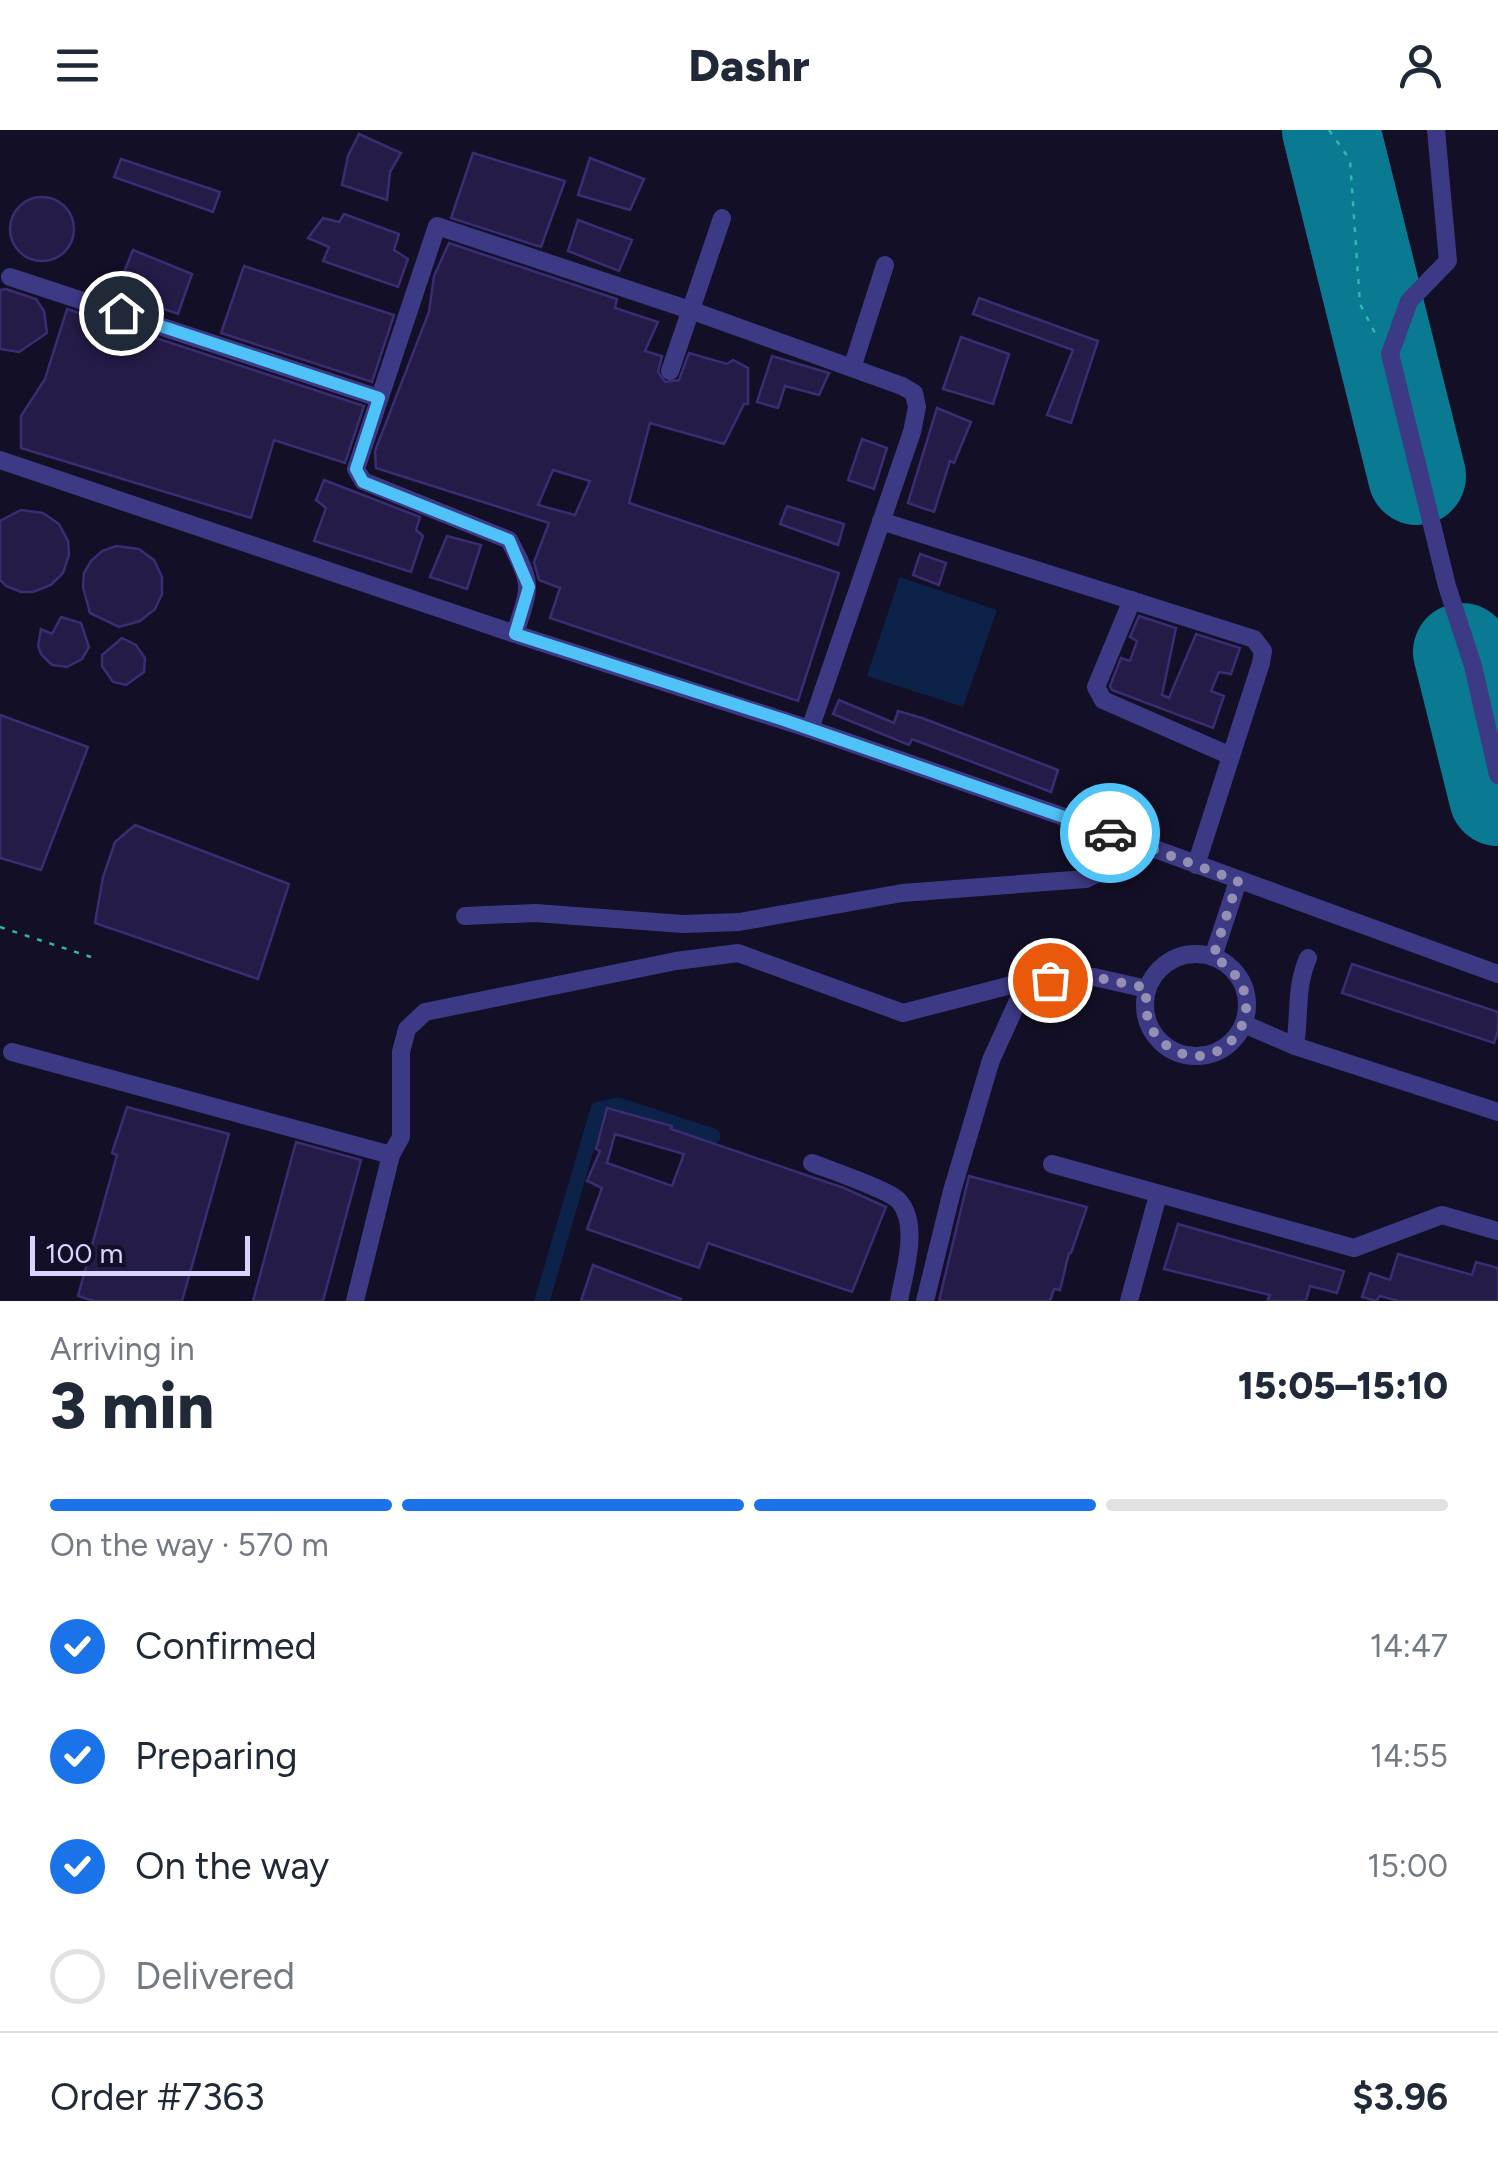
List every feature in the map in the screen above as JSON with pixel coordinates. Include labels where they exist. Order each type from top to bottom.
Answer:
[{"type":"street","points":[[1436,130],[1448,261],[1408,300],[1390,354],[1498,775]]},
{"type":"street","points":[[670,371],[722,218]]},
{"type":"street","points":[[515,634],[529,587],[509,540],[363,482],[356,469],[438,226],[693,311],[902,386],[914,394],[917,407],[912,432],[810,728]]},
{"type":"street","points":[[852,368],[886,266]]},
{"type":"street","points":[[10,277],[379,398]]},
{"type":"street","points":[[0,460],[515,634],[810,728],[1498,974]]},
{"type":"street","points":[[881,521],[1254,639],[1263,650],[1196,865]]},
{"type":"street","points":[[1132,600],[1096,687],[1098,694],[1231,756]]},
{"type":"street","points":[[465,916],[535,913],[683,924],[740,922],[902,894],[1086,879],[1108,869],[1122,837]]},
{"type":"street","points":[[1213,957],[1238,881]]},
{"type":"street","points":[[355,1301],[391,1156],[401,1137],[401,1052],[407,1029],[426,1012],[676,961],[738,954],[903,1013],[1027,981],[1094,977],[1147,988]]},
{"type":"street","points":[[1184,955],[1213,957],[1231,967],[1240,979],[1246,994],[1244,1024],[1221,1050],[1187,1055],[1170,1049],[1148,1023],[1147,988],[1168,962],[1184,955]]},
{"type":"street","points":[[1296,1046],[1299,979],[1308,958]]},
{"type":"street","points":[[925,1301],[991,1060],[1027,981]]},
{"type":"street","points":[[1244,1024],[1296,1046],[1498,1112]]},
{"type":"street","points":[[12,1052],[391,1156]]},
{"type":"street","points":[[812,1163],[898,1198],[908,1216],[908,1250],[899,1301]]},
{"type":"street","points":[[1052,1164],[1354,1248],[1442,1215],[1498,1231]]},
{"type":"street","points":[[1129,1301],[1158,1195]]},
{"type":"path","points":[[1329,130],[1350,160],[1360,304],[1367,322],[1390,354]]},
{"type":"path","points":[[0,927],[92,957]]},
{"type":"water","points":[[900,577],[997,610],[963,707],[867,676]]},
{"type":"building","points":[[359,134],[401,153],[390,172],[387,200],[342,185],[348,156]]},
{"type":"building","points":[[473,153],[565,181],[541,247],[451,218]]},
{"type":"building","points":[[590,158],[644,179],[630,210],[578,195]]},
{"type":"building","points":[[121,159],[220,192],[213,212],[114,177]]},
{"type":"building","points":[[42,197],[65,206],[74,229],[65,252],[42,261],[19,252],[10,229],[19,206]]},
{"type":"building","points":[[344,214],[399,234],[394,250],[408,259],[398,287],[323,261],[329,247],[308,238],[323,218],[339,222]]},
{"type":"building","points":[[578,220],[632,240],[619,271],[568,251]]},
{"type":"building","points":[[449,243],[617,299],[615,308],[658,322],[645,351],[662,356],[658,372],[665,382],[679,380],[689,353],[727,364],[733,360],[748,368],[748,404],[744,404],[724,444],[650,423],[629,503],[839,573],[798,701],[550,618],[560,588],[539,580],[534,562],[549,523],[376,468],[375,451],[429,312],[434,276]],"holes":[[[553,470],[590,481],[575,515],[538,505]]]},
{"type":"building","points":[[133,250],[192,274],[178,314],[116,292]]},
{"type":"building","points":[[244,266],[394,315],[372,382],[221,333]]},
{"type":"building","points":[[0,290],[36,299],[44,311],[47,333],[19,352],[0,349]]},
{"type":"building","points":[[979,298],[1098,341],[1071,423],[1047,415],[1073,350],[973,314]]},
{"type":"building","points":[[67,309],[364,406],[345,463],[274,440],[251,518],[21,448],[21,416],[45,379]]},
{"type":"building","points":[[961,337],[1009,354],[993,404],[943,389]]},
{"type":"building","points":[[772,356],[829,373],[819,395],[785,386],[778,408],[757,402]]},
{"type":"building","points":[[937,408],[971,422],[954,463],[950,461],[934,512],[908,503]]},
{"type":"building","points":[[862,439],[887,448],[874,489],[848,480]]},
{"type":"building","points":[[324,480],[420,517],[416,530],[423,536],[411,572],[314,541],[326,508],[316,500]]},
{"type":"building","points":[[787,506],[844,524],[838,545],[780,524]]},
{"type":"building","points":[[21,510],[43,513],[59,524],[68,541],[69,555],[63,573],[51,585],[33,592],[21,592],[0,580],[0,521]]},
{"type":"building","points":[[447,536],[481,545],[467,589],[430,577]]},
{"type":"building","points":[[116,546],[139,549],[154,560],[162,577],[162,594],[155,609],[140,621],[119,627],[90,613],[83,587],[84,573],[91,561]]},
{"type":"building","points":[[920,554],[946,563],[939,585],[913,575]]},
{"type":"building","points":[[1139,616],[1176,628],[1162,695],[1169,698],[1196,634],[1240,648],[1231,674],[1219,672],[1211,691],[1224,696],[1213,728],[1112,690],[1110,686],[1121,658],[1130,661],[1137,641],[1130,637]]},
{"type":"building","points":[[61,617],[81,623],[89,647],[82,659],[67,667],[52,665],[38,646],[41,629],[52,634]]},
{"type":"building","points":[[122,638],[136,645],[145,658],[144,672],[126,685],[113,682],[102,666],[102,655]]},
{"type":"building","points":[[839,700],[894,723],[898,711],[922,718],[1058,770],[1051,792],[912,739],[909,745],[833,714]]},
{"type":"building","points":[[0,715],[88,747],[41,870],[0,858]]},
{"type":"building","points":[[135,825],[289,884],[258,979],[95,923],[103,877],[115,842]]},
{"type":"building","points":[[1352,964],[1498,1012],[1494,1043],[1342,993]]},
{"type":"building","points":[[127,1107],[229,1134],[182,1301],[94,1301],[78,1296]]},
{"type":"building","points":[[607,1108],[672,1126],[671,1129],[844,1188],[886,1207],[852,1292],[708,1243],[699,1268],[587,1229],[602,1188],[587,1181],[600,1151],[596,1149]],"holes":[[[615,1134],[684,1154],[672,1186],[607,1163]]]},
{"type":"building","points":[[296,1142],[361,1160],[323,1301],[253,1301]]},
{"type":"building","points":[[969,1176],[1087,1207],[1060,1290],[1054,1289],[1050,1301],[939,1301]]},
{"type":"building","points":[[1178,1224],[1344,1271],[1337,1293],[1310,1286],[1306,1301],[1267,1301],[1270,1295],[1164,1269]]},
{"type":"building","points":[[1398,1254],[1472,1275],[1476,1262],[1498,1268],[1498,1301],[1399,1301],[1380,1296],[1376,1301],[1362,1297],[1370,1273],[1390,1280]]},
{"type":"building","points":[[593,1265],[681,1299],[581,1301]]},
{"type":"waterway","points":[[542,1301],[598,1109],[618,1105],[713,1136]]},
{"type":"runway","points":[[1331,130],[1417,476]]},
{"type":"runway","points":[[1462,652],[1498,797]]},
{"type":"way so far","points":[[1050,980],[1094,977],[1147,988],[1148,1023],[1170,1049],[1187,1055],[1221,1050],[1244,1024],[1246,994],[1240,979],[1231,967],[1213,957],[1238,881],[1110,833]]},
{"type":"route","points":[[121,313],[379,398],[356,469],[363,482],[509,540],[529,587],[515,634],[784,720],[1110,833]]}]
